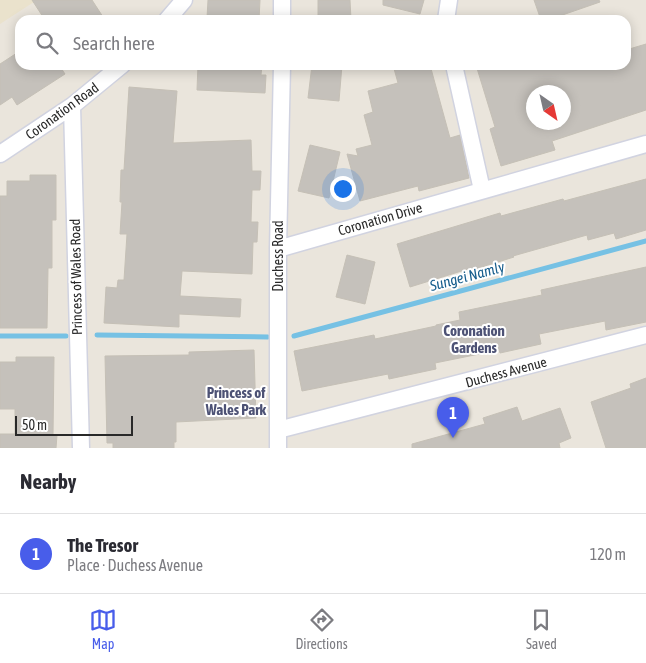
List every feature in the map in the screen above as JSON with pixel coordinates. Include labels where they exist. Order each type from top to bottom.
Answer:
[{"type":"street","points":[[171,15],[184,0]]},
{"type":"street","points":[[282,0],[282,15]]},
{"type":"street","points":[[447,15],[449,0]]},
{"type":"street","name":"Coronation Road","points":[[0,154],[72,106],[116,70]]},
{"type":"street","name":"Duchess Road","points":[[278,448],[278,249],[282,70]]},
{"type":"street","points":[[455,70],[482,190]]},
{"type":"street","name":"Princess of Wales Road","points":[[72,106],[80,448]]},
{"type":"street","name":"Coronation Drive","points":[[278,249],[646,144]]},
{"type":"street","name":"Duchess Avenue","points":[[278,430],[646,335]]},
{"type":"shaded area","points":[[0,0],[37,0],[0,24]]},
{"type":"building","points":[[32,0],[92,0],[102,15],[42,15]]},
{"type":"building","points":[[208,0],[260,0],[259,15],[207,15]]},
{"type":"building","points":[[318,0],[350,0],[351,15],[318,15]]},
{"type":"building","points":[[383,0],[424,0],[420,14],[383,5]]},
{"type":"building","points":[[534,0],[599,0],[600,2],[562,15],[539,15]]},
{"type":"building","points":[[646,44],[646,110],[552,141],[555,150],[501,166],[490,129],[495,127],[478,70],[631,70],[631,48]]},
{"type":"building","points":[[15,54],[15,70],[62,70],[65,74],[17,105],[12,97],[0,105],[0,64]]},
{"type":"building","points":[[198,70],[262,70],[261,75],[266,75],[265,93],[197,90]]},
{"type":"building","points":[[311,70],[342,70],[339,101],[308,98]]},
{"type":"building","points":[[394,70],[431,70],[450,138],[460,135],[469,178],[419,191],[418,186],[360,201],[347,154],[358,156],[356,149],[372,145],[364,115],[373,112],[368,91],[398,83]]},
{"type":"building","points":[[129,87],[177,91],[173,143],[251,140],[252,171],[261,171],[260,190],[252,190],[251,222],[258,222],[257,242],[253,242],[252,274],[182,271],[180,296],[241,299],[240,317],[179,314],[179,327],[104,323],[106,287],[117,288],[118,280],[124,280],[127,234],[120,234],[122,202],[120,202]]},
{"type":"building","points":[[310,145],[340,152],[329,198],[298,191]]},
{"type":"building","points":[[30,175],[56,175],[56,220],[52,220],[52,268],[48,268],[47,328],[0,328],[0,196],[7,196],[7,181],[30,181]]},
{"type":"building","points":[[646,179],[646,230],[616,239],[614,233],[588,240],[587,235],[410,287],[397,244],[500,213],[501,216]]},
{"type":"building","points":[[347,255],[375,262],[365,304],[336,297]]},
{"type":"building","points":[[646,267],[646,322],[606,330],[605,321],[539,334],[541,344],[500,353],[499,350],[435,363],[436,369],[389,379],[388,374],[302,391],[294,351],[374,335],[375,339],[436,326],[460,320],[459,312],[542,295],[541,290]]},
{"type":"building","points":[[254,350],[256,418],[176,422],[176,442],[174,442],[174,448],[113,448],[113,443],[107,443],[105,356],[189,355],[189,352]]},
{"type":"building","points":[[16,357],[54,357],[53,435],[57,435],[56,448],[0,448],[0,434],[15,434],[15,409],[0,409],[0,362],[16,362]]},
{"type":"building","points":[[646,378],[646,448],[606,448],[591,402],[631,388],[630,384]]},
{"type":"building","points":[[517,407],[522,421],[560,408],[571,438],[559,443],[560,448],[412,448],[412,444],[485,424],[483,418]]},
{"type":"waterway","name":"Sungei Namly","points":[[294,336],[646,241]]},
{"type":"waterway","name":"Sungei Namly","points":[[97,335],[268,337]]},
{"type":"waterway","name":"Sungei Namly","points":[[0,336],[66,336]]},
{"type":"place","name":"The Tresor","points":[[453,438]]},
{"type":"district","name":"Coronation Gardens","points":[[474,338]]},
{"type":"district","name":"Princess of Wales Park","points":[[236,400]]}]
